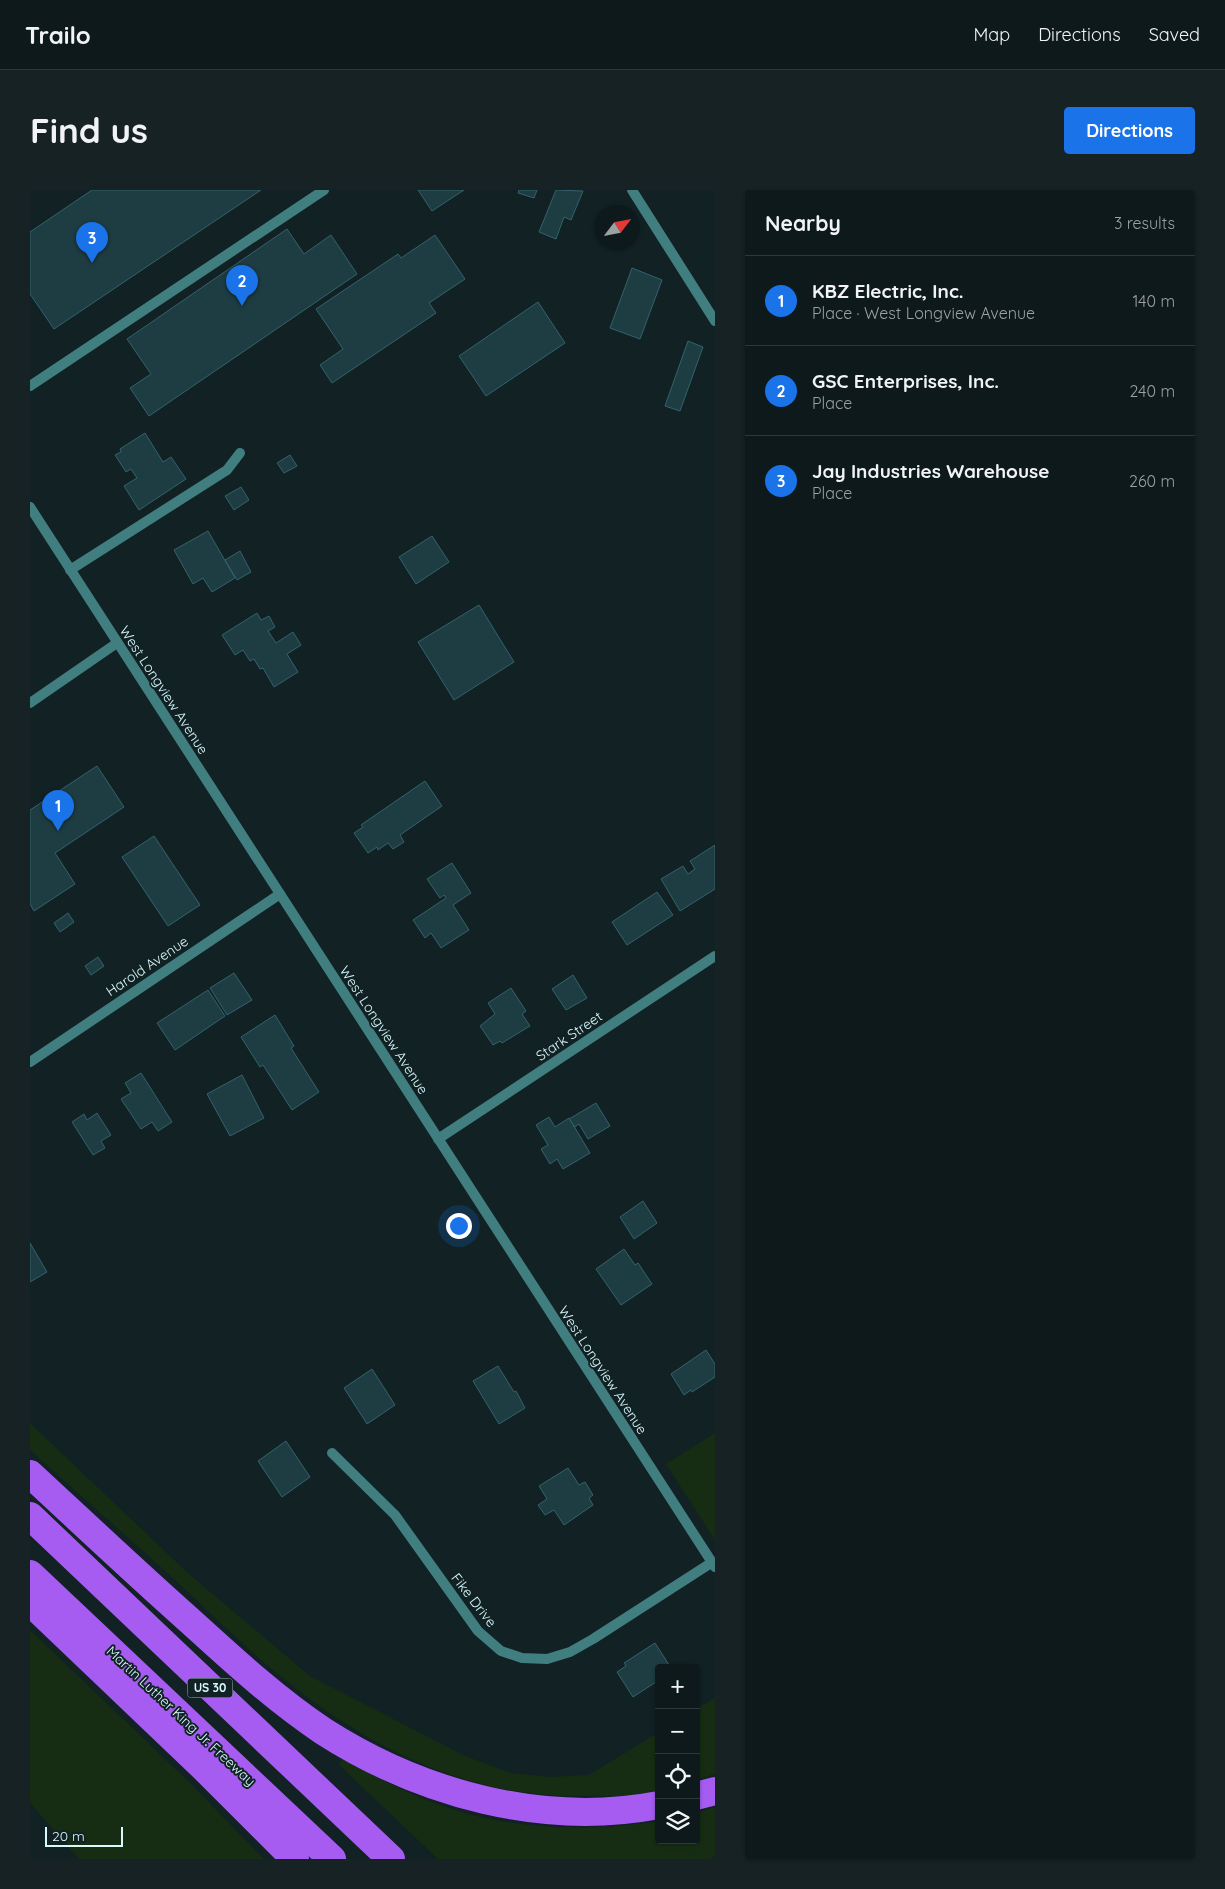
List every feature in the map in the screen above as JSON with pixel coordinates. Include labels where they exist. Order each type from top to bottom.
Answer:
[{"type":"highway","points":[[30,1474],[254,1679],[323,1731],[364,1755],[403,1774],[495,1803],[589,1812],[632,1810],[655,1806]]},
{"type":"highway","name":"US 30","points":[[30,1516],[391,1859]]},
{"type":"highway","name":"Martin Luther King Jr. Freeway","points":[[30,1574],[332,1859]]},
{"type":"highway","points":[[30,1602],[201,1765],[295,1859]]},
{"type":"highway","points":[[700,1795],[715,1791]]},
{"type":"street","points":[[30,386],[324,190]]},
{"type":"street","points":[[632,190],[715,320]]},
{"type":"street","points":[[70,570],[227,470],[240,453]]},
{"type":"street","name":"West Longview Avenue","points":[[30,507],[713,1565]]},
{"type":"street","points":[[30,703],[117,643]]},
{"type":"street","name":"Harold Avenue","points":[[30,1062],[280,894]]},
{"type":"street","name":"Stark Street","points":[[438,1139],[715,956]]},
{"type":"street","name":"Fike Drive","points":[[332,1454],[396,1515],[478,1631],[501,1651],[522,1658],[547,1659],[570,1652],[713,1565]]},
{"type":"green space","points":[[30,1423],[190,1575],[310,1676],[463,1755],[510,1773],[550,1777],[589,1775],[655,1734],[655,1791],[627,1796],[588,1796],[541,1794],[495,1787],[452,1775],[410,1759],[370,1738],[332,1715],[259,1658],[30,1450]]},
{"type":"green space","points":[[715,1433],[715,1540],[666,1464]]},
{"type":"green space","points":[[30,1630],[192,1785],[264,1859],[79,1859],[30,1803]]},
{"type":"green space","points":[[715,1698],[715,1774],[700,1779],[700,1709],[700,1707]]},
{"type":"green space","points":[[343,1759],[390,1784],[422,1798],[455,1810],[495,1820],[518,1824],[565,1827],[613,1826],[655,1822],[655,1844],[700,1844],[700,1812],[715,1807],[715,1859],[438,1859],[339,1765]]},
{"type":"building","points":[[92,190],[261,190],[54,329],[30,294],[30,232]]},
{"type":"building","points":[[418,190],[464,190],[432,211]]},
{"type":"building","points":[[519,190],[537,190],[534,198],[518,193]]},
{"type":"building","points":[[556,190],[583,191],[571,220],[564,217],[556,239],[539,232]]},
{"type":"building","points":[[287,229],[304,254],[331,235],[357,274],[149,416],[130,388],[151,374],[127,339]]},
{"type":"building","points":[[435,235],[465,279],[429,303],[436,313],[332,383],[320,365],[343,349],[316,309],[398,254],[401,258]]},
{"type":"building","points":[[632,268],[662,280],[640,339],[610,328]]},
{"type":"building","points":[[538,302],[565,343],[486,396],[459,356]]},
{"type":"building","points":[[688,341],[703,347],[680,411],[665,406]]},
{"type":"building","points":[[145,433],[163,462],[171,457],[186,479],[139,510],[124,486],[137,478],[131,469],[126,472],[115,455],[121,452],[120,449]]},
{"type":"building","points":[[290,455],[297,466],[284,473],[277,463]]},
{"type":"building","points":[[241,487],[249,500],[234,510],[225,496]]},
{"type":"building","points":[[208,531],[235,578],[212,592],[203,578],[193,584],[174,550]]},
{"type":"building","points":[[432,536],[449,562],[416,584],[399,557]]},
{"type":"building","points":[[240,551],[251,572],[237,580],[225,560]]},
{"type":"building","points":[[479,605],[514,662],[454,700],[418,642]]},
{"type":"building","points":[[257,613],[261,620],[269,616],[275,627],[268,631],[276,643],[293,632],[301,645],[287,654],[298,672],[274,687],[263,668],[260,669],[254,659],[250,661],[243,650],[235,655],[222,635]]},
{"type":"building","points":[[97,766],[124,807],[55,853],[75,884],[34,911],[30,904],[30,810]]},
{"type":"building","points":[[425,781],[442,806],[400,835],[404,842],[393,849],[388,843],[378,850],[377,847],[368,853],[354,833],[363,827],[361,825]]},
{"type":"building","points":[[154,836],[200,905],[168,926],[122,857]]},
{"type":"building","points":[[715,845],[715,889],[680,911],[661,879],[683,866],[688,874],[695,869],[690,861]]},
{"type":"building","points":[[452,863],[471,893],[453,905],[469,930],[441,948],[431,933],[425,938],[413,920],[446,898],[444,895],[440,898],[427,879]]},
{"type":"building","points":[[657,892],[673,915],[627,945],[612,922]]},
{"type":"building","points":[[68,913],[74,922],[60,932],[54,923]]},
{"type":"building","points":[[98,957],[104,966],[91,975],[85,966]]},
{"type":"building","points":[[234,973],[252,1000],[227,1015],[210,988]]},
{"type":"building","points":[[573,975],[587,998],[566,1010],[552,989]]},
{"type":"building","points":[[511,988],[526,1011],[522,1014],[530,1026],[502,1043],[500,1041],[493,1045],[480,1026],[495,1014],[488,1003]]},
{"type":"building","points":[[208,990],[225,1016],[175,1050],[157,1023]]},
{"type":"building","points":[[275,1015],[294,1046],[291,1048],[319,1092],[292,1110],[263,1065],[260,1067],[241,1037]]},
{"type":"building","points":[[141,1073],[172,1122],[158,1131],[152,1122],[141,1129],[121,1099],[131,1093],[125,1083]]},
{"type":"building","points":[[242,1075],[264,1118],[230,1136],[207,1094]]},
{"type":"building","points":[[596,1103],[610,1126],[588,1139],[579,1124],[575,1127],[569,1119]]},
{"type":"building","points":[[97,1113],[111,1135],[101,1141],[105,1148],[93,1155],[72,1122],[84,1114],[87,1120]]},
{"type":"building","points":[[549,1117],[555,1127],[569,1118],[590,1153],[563,1169],[557,1159],[550,1164],[541,1149],[548,1145],[536,1125]]},
{"type":"building","points":[[643,1201],[657,1223],[634,1239],[620,1217]]},
{"type":"building","points":[[30,1243],[47,1272],[30,1282]]},
{"type":"building","points":[[624,1249],[635,1265],[638,1263],[652,1284],[621,1305],[596,1269]]},
{"type":"building","points":[[706,1350],[715,1364],[715,1377],[684,1395],[671,1374]]},
{"type":"building","points":[[498,1366],[514,1392],[516,1391],[525,1408],[499,1424],[473,1381]]},
{"type":"building","points":[[372,1369],[395,1405],[367,1424],[344,1388]]},
{"type":"building","points":[[286,1441],[310,1477],[282,1497],[258,1461]]},
{"type":"building","points":[[568,1468],[579,1485],[585,1482],[593,1495],[589,1498],[593,1505],[564,1525],[554,1510],[545,1515],[538,1505],[547,1499],[539,1486]]},
{"type":"building","points":[[655,1643],[668,1664],[655,1664],[655,1683],[633,1697],[617,1672],[626,1666],[624,1663]]},
{"type":"place","name":"Jay Industries Warehouse","points":[[92,263]]},
{"type":"place","name":"GSC Enterprises, Inc.","points":[[242,306]]},
{"type":"place","name":"KBZ Electric, Inc.","points":[[58,831]]}]
